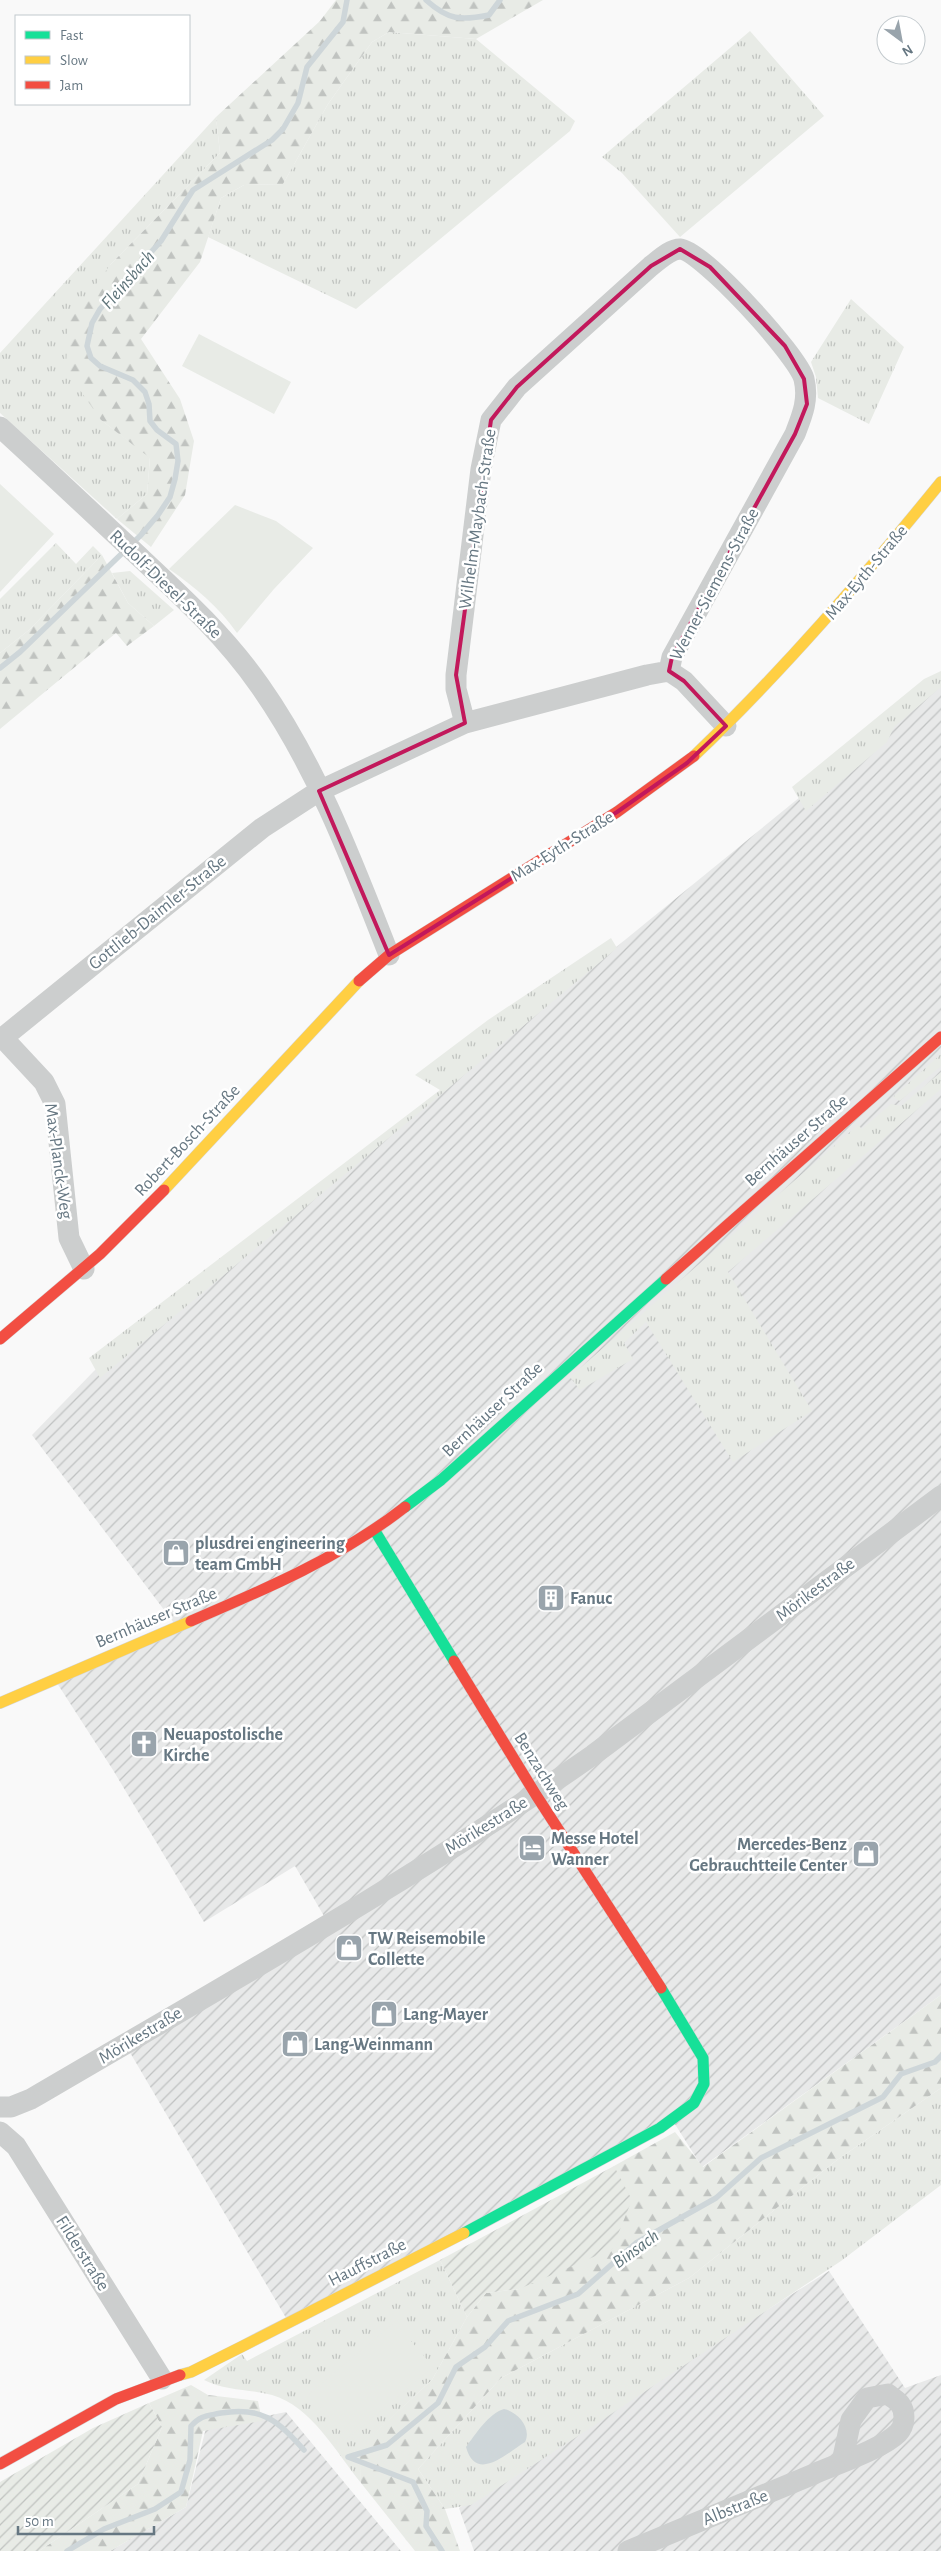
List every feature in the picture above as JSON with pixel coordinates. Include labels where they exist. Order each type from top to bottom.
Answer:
[{"type":"street","name":"Werner-Siemens-Straße","points":[[319,791],[465,723],[647,675],[669,672],[672,657],[795,434],[806,404],[804,380],[798,366],[785,346],[710,267],[692,253],[680,249]]},
{"type":"street","name":"Wilhelm-Maybach-Straße","points":[[465,723],[456,689],[456,675],[481,468],[491,420],[497,409],[531,374],[651,266],[671,252],[680,249]]},
{"type":"street","name":"Rudolf-Diesel-Straße","points":[[0,427],[194,606],[230,647],[260,686],[301,754],[348,850],[389,955]]},
{"type":"street","name":"Max-Eyth-Straße","points":[[389,955],[617,812],[687,763],[726,726],[854,589],[941,482]]},
{"type":"street","points":[[669,672],[684,681],[726,726]]},
{"type":"street","name":"Gottlieb-Daimler-Straße","points":[[1,1039],[262,828],[319,791]]},
{"type":"street","name":"Robert-Bosch-Straße","points":[[0,1339],[84,1269],[160,1195],[356,985],[389,955]]},
{"type":"street","name":"Bernhäuser Straße","points":[[0,1703],[137,1643],[244,1600],[318,1564],[375,1531],[454,1469],[548,1381],[941,1037]]},
{"type":"street","name":"Max-Planck-Weg","points":[[1,1039],[44,1082],[55,1104],[69,1238],[84,1269]]},
{"type":"street","name":"Mörikestraße","points":[[1,2107],[11,2107],[31,2099],[328,1923],[536,1795],[593,1756],[941,1496]]},
{"type":"street","name":"Benzachweg","points":[[375,1531],[536,1795],[700,2051]]},
{"type":"street","name":"Hauffstraße","points":[[0,2464],[94,2408],[162,2379],[191,2372],[562,2181],[672,2120],[693,2104],[701,2092],[706,2077],[706,2064],[700,2051]]},
{"type":"street","name":"Filderstraße","points":[[0,2132],[16,2146],[162,2379]]},
{"type":"street","name":"Albstraße","points":[[628,2551],[842,2462]]},
{"type":"highlighted area","points":[[680,249],[710,267],[785,346],[804,379],[807,404],[795,434],[672,657],[669,671],[684,681],[726,726],[687,763],[617,812],[389,955],[319,791],[465,723],[456,675],[491,420],[517,387],[651,266]]},
{"type":"shaded area","points":[[941,682],[941,1995],[702,2167],[673,2121],[289,2323],[125,2044],[328,1923],[295,1866],[204,1922],[113,1770],[55,1680],[177,1627],[32,1435],[94,1371],[172,1301],[441,1090]]},
{"type":"shaded area","points":[[829,2271],[905,2388],[941,2375],[941,2551],[474,2551],[459,2508],[588,2422]]},
{"type":"shaded area","points":[[504,2409],[514,2413],[522,2421],[527,2431],[525,2442],[492,2463],[477,2463],[471,2458],[466,2447],[493,2415]]},
{"type":"shaded area","points":[[286,2412],[401,2551],[110,2551],[186,2507],[206,2428]]},
{"type":"green space","points":[[336,0],[543,0],[476,39],[389,32],[372,42],[328,104],[283,184],[244,185],[221,198],[200,262],[141,339],[180,399],[194,441],[185,495],[151,547],[117,519],[147,494],[150,458],[101,420],[66,370],[68,323],[110,265],[220,153],[216,117],[320,21]]},
{"type":"green space","points":[[750,31],[824,116],[680,237],[622,173],[602,157]]},
{"type":"green space","points":[[389,32],[476,39],[575,121],[570,131],[356,309],[208,237],[221,198],[244,185],[283,184],[328,104],[372,42]]},
{"type":"green space","points":[[216,117],[220,153],[110,265],[101,420],[150,457],[147,494],[117,519],[0,413],[0,353]]},
{"type":"green space","points":[[851,299],[904,347],[869,424],[818,398],[816,377],[811,362]]},
{"type":"green space","points":[[199,334],[291,382],[274,414],[182,366]]},
{"type":"green space","points":[[0,484],[54,534],[0,592]]},
{"type":"green space","points":[[235,505],[276,521],[313,548],[274,589],[237,633],[206,598],[169,569]]},
{"type":"green space","points":[[56,543],[76,564],[93,546],[102,555],[29,630],[0,653],[0,599]]},
{"type":"green space","points":[[102,555],[128,603],[154,626],[127,646],[116,633],[0,729],[0,653],[29,630]]},
{"type":"green space","points":[[130,571],[174,610],[154,626],[128,603],[112,573]]},
{"type":"green space","points":[[941,671],[941,687],[894,727],[887,742],[806,811],[792,787],[924,679]]},
{"type":"green space","points":[[611,938],[617,948],[100,1378],[89,1358],[440,1090],[415,1075],[488,1020]]},
{"type":"green space","points":[[941,1054],[941,1066],[900,1101],[893,1097]]},
{"type":"green space","points":[[941,1072],[941,1089],[728,1272],[812,1411],[733,1462],[646,1322],[624,1343],[633,1359],[580,1390],[570,1377],[858,1125],[862,1129],[891,1104],[901,1106]]},
{"type":"green space","points":[[941,1995],[941,2088],[837,2160],[689,2278],[501,2378],[418,2469],[445,2509],[460,2551],[415,2551],[361,2483],[359,2447],[432,2380],[467,2317],[486,2293],[519,2289],[614,2166],[675,2132],[703,2167]]},
{"type":"green space","points":[[941,2088],[941,2185],[841,2261],[572,2440],[471,2505],[445,2509],[418,2469],[501,2378],[689,2278],[837,2160]]},
{"type":"green space","points":[[614,2166],[632,2200],[612,2249],[519,2289],[486,2293],[467,2317],[440,2260]]},
{"type":"green space","points":[[440,2260],[467,2317],[432,2380],[360,2447],[361,2483],[322,2432],[299,2409],[272,2395],[229,2388],[204,2380],[242,2354],[247,2361]]},
{"type":"green space","points":[[395,2322],[433,2367],[347,2439],[309,2394]]},
{"type":"green space","points":[[191,2385],[208,2395],[258,2401],[262,2421],[203,2431],[186,2507],[110,2551],[39,2551],[138,2484],[162,2427],[149,2403]]},
{"type":"green space","points":[[149,2403],[162,2427],[138,2484],[39,2551],[0,2551],[0,2482],[93,2428]]},
{"type":"waterway","name":"Fleinsbach","points":[[0,668],[20,652],[141,535],[170,497],[175,479],[178,461],[176,444],[157,430],[150,421],[149,404],[145,392],[133,380],[100,366],[91,358],[87,346],[92,323],[100,309],[161,241],[193,190],[272,140],[283,129],[298,103],[307,67],[343,22],[347,0]]},
{"type":"waterway","name":"Fleinsbach","points":[[426,0],[441,12],[463,18],[489,15],[500,0]]},
{"type":"waterway","name":"Binsach","points":[[348,2457],[387,2445],[438,2403],[456,2367],[485,2347],[508,2321],[578,2294],[636,2243],[716,2198],[761,2158],[883,2097],[901,2074],[935,2062],[941,2056]]},
{"type":"waterway","points":[[67,2551],[104,2529],[155,2509],[181,2492],[190,2460],[191,2426],[201,2418],[235,2411],[258,2414],[268,2418],[286,2431],[304,2450]]},
{"type":"waterway","points":[[348,2457],[413,2482],[427,2511],[426,2526],[442,2551]]},
{"type":"traffic: fast","points":[[405,1507],[441,1480],[666,1279]]},
{"type":"traffic: fast","points":[[375,1531],[454,1661]]},
{"type":"traffic: fast","points":[[464,2233],[660,2128],[694,2103],[704,2084],[703,2058],[661,1988]]},
{"type":"traffic: slow","points":[[694,756],[759,691],[822,623],[941,482]]},
{"type":"traffic: slow","points":[[164,1190],[359,981]]},
{"type":"traffic: slow","points":[[0,1703],[191,1621]]},
{"type":"traffic: slow","points":[[180,2375],[191,2372],[464,2233]]},
{"type":"traffic: jam","points":[[359,981],[389,955],[617,812],[694,756]]},
{"type":"traffic: jam","points":[[666,1279],[941,1037]]},
{"type":"traffic: jam","points":[[0,1339],[100,1254],[164,1190]]},
{"type":"traffic: jam","points":[[191,1621],[247,1597],[329,1557],[381,1525],[405,1507]]},
{"type":"traffic: jam","points":[[454,1661],[536,1795],[661,1988]]},
{"type":"traffic: jam","points":[[0,2464],[116,2399],[180,2375]]},
{"type":"place","name":"plusdrei engineering team GmbH","points":[[176,1553]]},
{"type":"place","name":"Fanuc","points":[[551,1598]]},
{"type":"place","name":"Neuapostolische Kirche","points":[[144,1744]]},
{"type":"place","name":"Messe Hotel Wanner","points":[[532,1848]]},
{"type":"place","name":"Mercedes-Benz Gebrauchtteile Center","points":[[866,1854]]},
{"type":"place","name":"TW Reisemobile Collette","points":[[349,1948]]},
{"type":"place","name":"Lang-Mayer","points":[[384,2014]]},
{"type":"place","name":"Lang-Weinmann","points":[[295,2044]]}]
